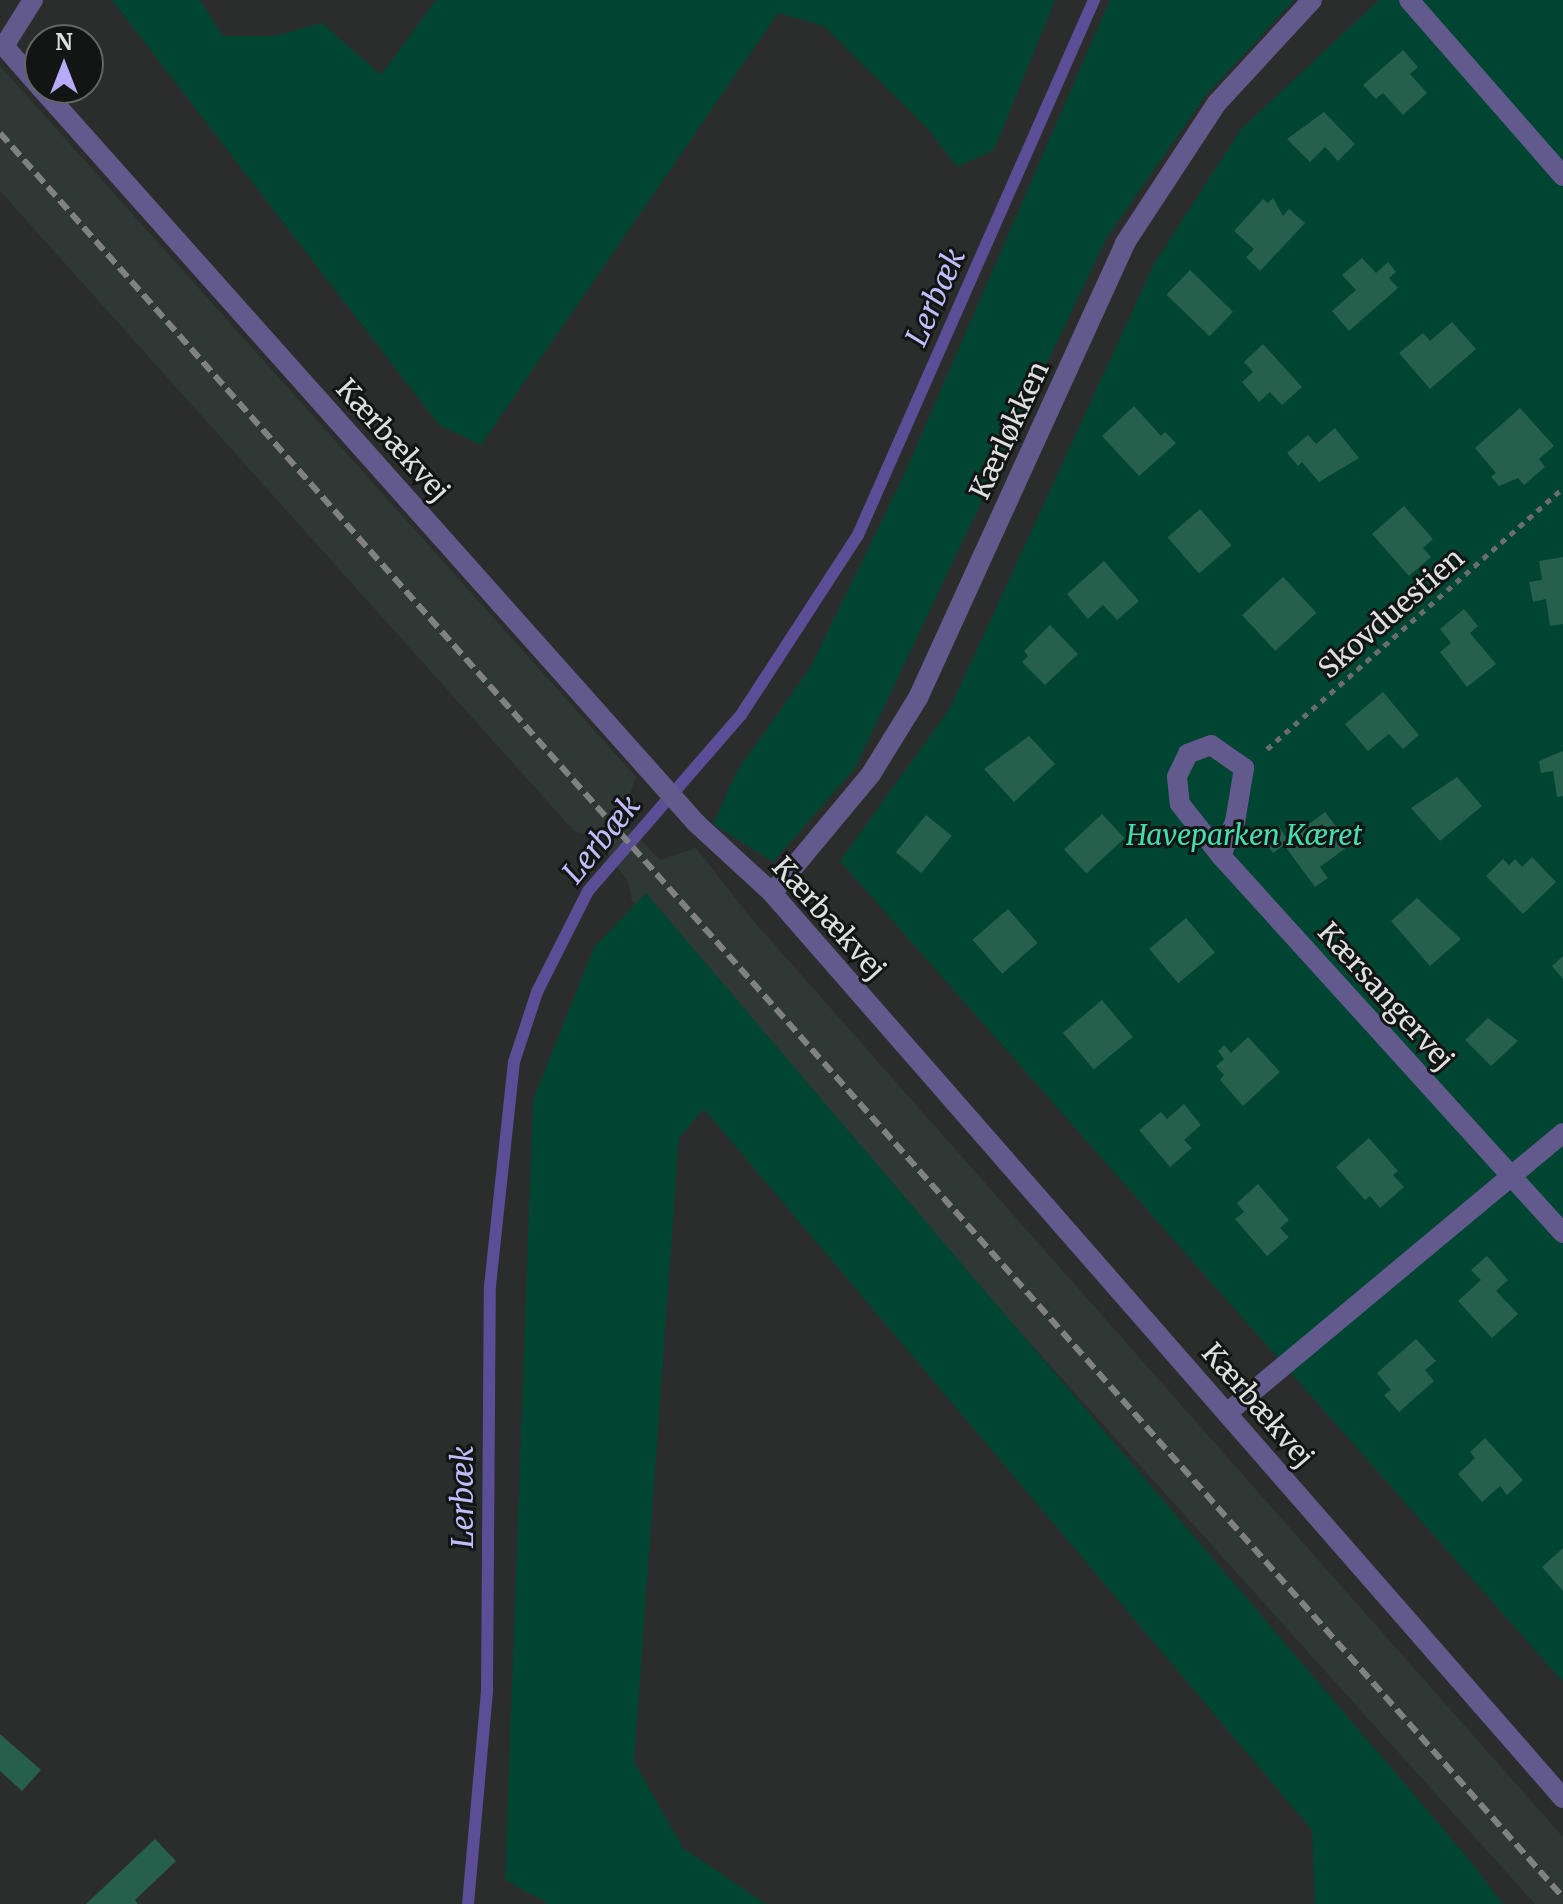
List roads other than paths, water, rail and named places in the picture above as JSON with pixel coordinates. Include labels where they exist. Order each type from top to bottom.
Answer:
[{"type":"street","name":"Kærbækvej","points":[[24,68],[4,46],[33,0]]},
{"type":"street","name":"Kærløkken","points":[[772,893],[871,774],[918,698],[1125,243],[1217,103],[1312,0]]},
{"type":"street","points":[[1409,0],[1563,176]]},
{"type":"street","name":"Kærbækvej","points":[[56,104],[696,823],[772,893],[1563,1798]]},
{"type":"street","name":"Kærsangervej","points":[[1221,856],[1238,811],[1244,768],[1211,745],[1188,754],[1177,777],[1180,804],[1221,856],[1563,1233]]},
{"type":"street","points":[[1227,1413],[1510,1174],[1563,1133]]},
{"type":"waterway","name":"Lerbæk","points":[[468,1904],[487,1690],[490,1286],[514,1062],[537,992],[588,891],[741,715],[858,535],[1094,0]]},
{"type":"railway","points":[[0,133],[1563,1897]]},
{"type":"park label","name":"Haveparken Kæret","points":[[1244,835]]}]
